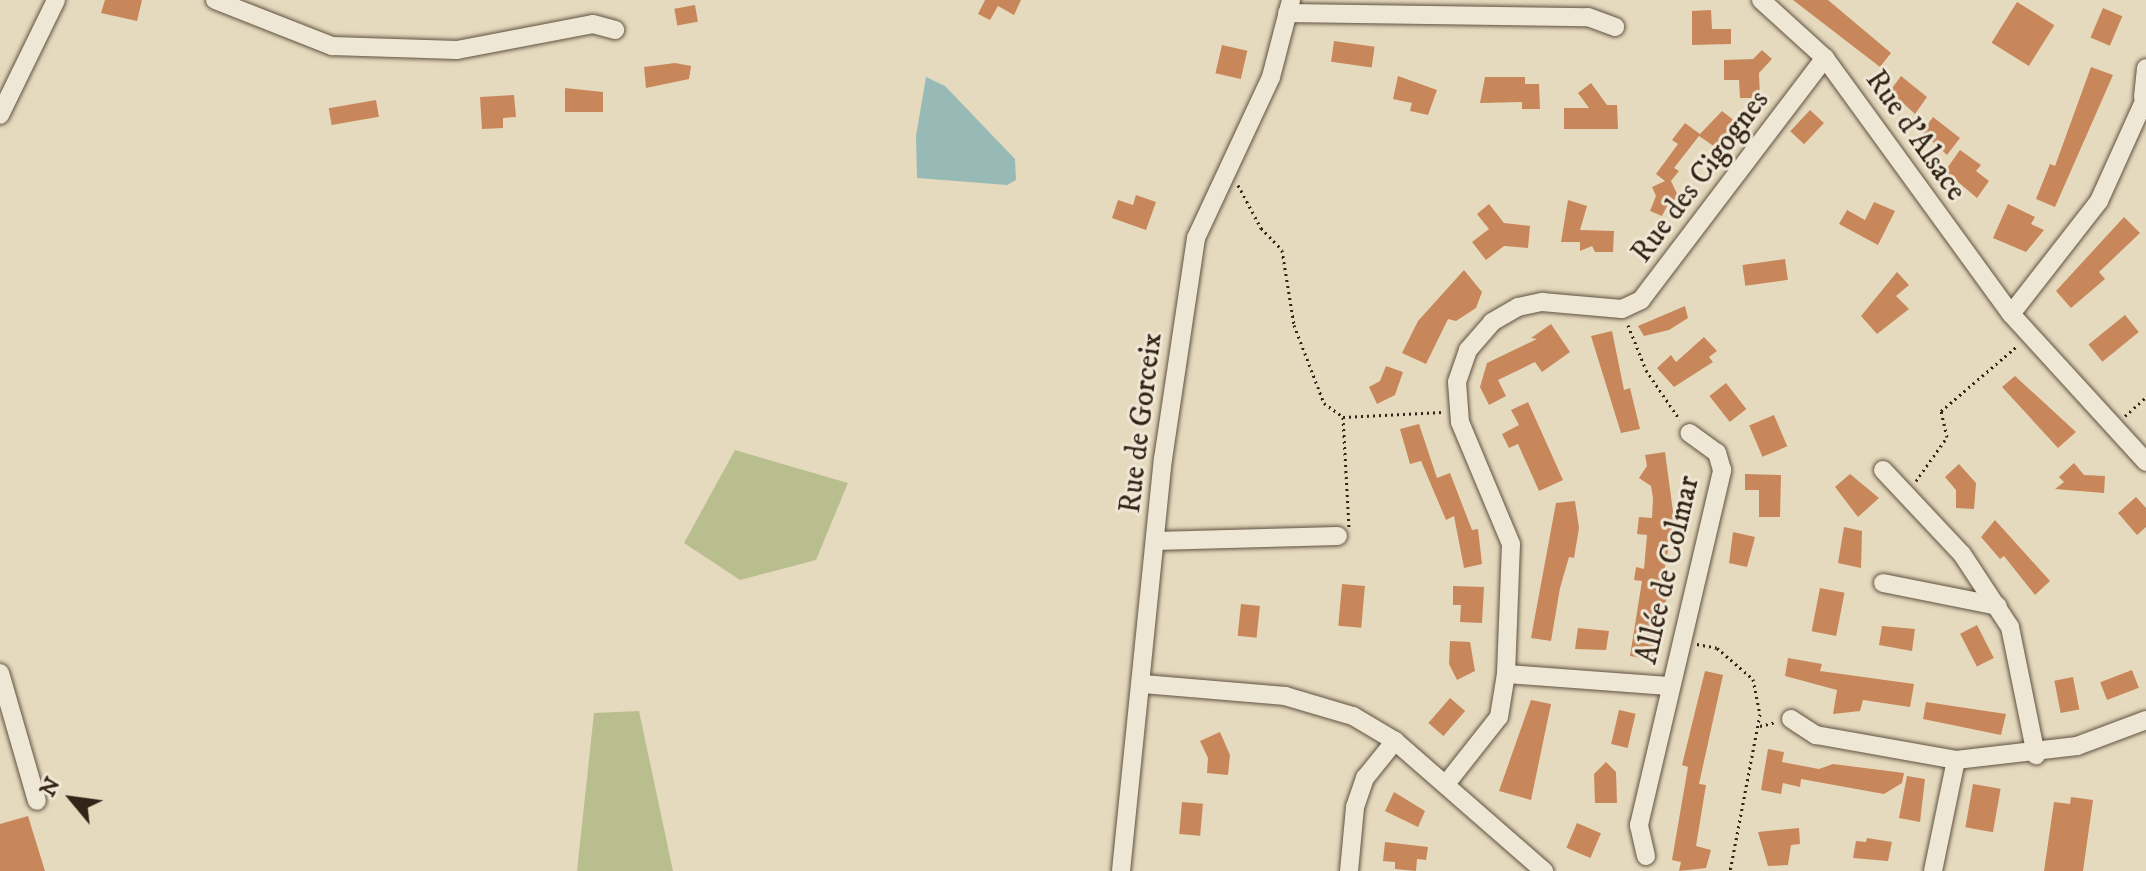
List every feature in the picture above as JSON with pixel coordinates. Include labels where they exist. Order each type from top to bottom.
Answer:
[{"type":"street","points":[[0,115],[56,0]]},
{"type":"street","points":[[215,0],[332,46],[457,50],[593,24],[615,30]]},
{"type":"street","name":"Rue d'Alsace","points":[[1763,1],[1825,58],[2011,314],[2146,462]]},
{"type":"street","points":[[1289,6],[1588,17],[1615,27]]},
{"type":"street","name":"Rue de Gorceix","points":[[1121,871],[1143,684],[1155,541],[1196,238],[1271,77],[1289,6]]},
{"type":"street","name":"Rue des Cigognes","points":[[1622,309],[1659,283],[1825,58]]},
{"type":"street","points":[[2011,314],[2099,201],[2145,97],[2146,68]]},
{"type":"street","points":[[1446,784],[1499,717],[1506,674],[1511,544],[1459,411],[1457,382],[1468,350],[1492,322],[1518,307],[1542,302],[1622,309]]},
{"type":"street","name":"Allée de Colmar","points":[[1646,856],[1639,825],[1722,470],[1717,453],[1689,433]]},
{"type":"street","points":[[1883,470],[1962,554],[1998,606],[2019,655],[2036,755]]},
{"type":"street","points":[[1155,541],[1338,536]]},
{"type":"street","points":[[1883,583],[1998,606]]},
{"type":"street","points":[[0,673],[37,801]]},
{"type":"street","name":"Allée de Colmar","points":[[1506,674],[1670,686]]},
{"type":"street","points":[[1143,684],[1285,696],[1327,705],[1395,741],[1544,871]]},
{"type":"street","points":[[1791,719],[1816,735],[1956,760],[2036,755],[2089,743],[2146,720]]},
{"type":"street","points":[[1349,871],[1355,807],[1365,778],[1395,741]]},
{"type":"street","points":[[1933,871],[1956,760]]},
{"type":"path","points":[[1229,168],[1261,228],[1282,250],[1285,289],[1315,387],[1324,403],[1343,417],[1459,411]]},
{"type":"path","points":[[1622,309],[1646,370],[1689,433]]},
{"type":"path","points":[[1906,494],[1947,437],[1941,411],[2029,336]]},
{"type":"path","points":[[2113,428],[2146,397]]},
{"type":"path","points":[[1338,536],[1352,525],[1343,417]]},
{"type":"path","points":[[1681,641],[1717,648],[1753,679],[1760,726],[1730,871]]},
{"type":"green space","points":[[735,450],[848,483],[816,560],[740,580],[684,543]]},
{"type":"green space","points":[[639,711],[673,871],[577,871],[594,713]]},
{"type":"water","points":[[926,77],[945,86],[1015,159],[1016,180],[1007,185],[917,178],[916,136]]},
{"type":"building","points":[[105,0],[142,0],[137,21],[101,13]]},
{"type":"building","points":[[985,0],[1021,0],[1014,15],[998,6],[990,20],[978,14]]},
{"type":"building","points":[[1793,0],[1828,0],[1891,53],[1880,67]]},
{"type":"building","points":[[2017,2],[2054,25],[2029,66],[1992,43]]},
{"type":"building","points":[[695,5],[698,22],[677,25],[674,9]]},
{"type":"building","points":[[2103,8],[2122,16],[2110,46],[2090,37]]},
{"type":"building","points":[[1711,10],[1712,29],[1731,29],[1731,44],[1692,45],[1692,11]]},
{"type":"building","points":[[1334,41],[1375,47],[1372,68],[1331,62]]},
{"type":"building","points":[[1222,45],[1247,51],[1241,79],[1215,73]]},
{"type":"building","points":[[1762,50],[1772,59],[1759,73],[1760,98],[1740,98],[1739,80],[1724,80],[1724,60],[1753,59]]},
{"type":"building","points":[[675,63],[691,66],[689,79],[646,88],[644,67]]},
{"type":"building","points":[[2091,67],[2113,75],[2055,207],[2036,199],[2050,164],[2055,166]]},
{"type":"building","points":[[1398,76],[1437,90],[1428,115],[1410,111],[1412,103],[1393,99]]},
{"type":"building","points":[[1901,76],[1927,97],[1915,114],[1890,91]]},
{"type":"building","points":[[1485,77],[1525,77],[1525,84],[1539,84],[1540,109],[1522,109],[1522,102],[1480,103]]},
{"type":"building","points":[[1591,83],[1607,105],[1617,105],[1618,129],[1564,129],[1564,108],[1589,108],[1578,93]]},
{"type":"building","points":[[565,88],[603,92],[603,112],[565,112]]},
{"type":"building","points":[[514,95],[516,117],[503,118],[503,128],[482,129],[480,97]]},
{"type":"building","points":[[376,100],[379,117],[332,125],[329,108]]},
{"type":"building","points":[[1810,110],[1824,123],[1804,144],[1790,131]]},
{"type":"building","points":[[1722,111],[1740,125],[1715,147],[1699,136],[1674,168],[1679,171],[1671,181],[1679,198],[1669,202],[1662,216],[1650,211],[1656,196],[1652,187],[1665,181],[1656,174],[1678,144],[1672,140],[1685,123],[1700,134]]},
{"type":"building","points":[[1933,117],[1960,138],[1947,155],[1922,132]]},
{"type":"building","points":[[1960,150],[1981,165],[1976,171],[1989,181],[1977,198],[1945,171]]},
{"type":"building","points":[[1136,195],[1156,202],[1146,230],[1112,218],[1118,200],[1133,205]]},
{"type":"building","points":[[1568,200],[1587,206],[1580,230],[1614,231],[1613,252],[1595,252],[1592,246],[1580,251],[1580,242],[1561,242]]},
{"type":"building","points":[[1874,202],[1895,211],[1878,245],[1839,224],[1847,210],[1865,220]]},
{"type":"building","points":[[1489,204],[1504,223],[1530,226],[1528,248],[1504,246],[1486,260],[1472,242],[1489,229],[1477,214]]},
{"type":"building","points":[[2008,204],[2035,217],[2031,224],[2044,230],[2026,252],[1993,238]]},
{"type":"building","points":[[2124,217],[2140,233],[2099,272],[2105,279],[2071,308],[2056,291]]},
{"type":"building","points":[[1785,259],[1788,280],[1745,286],[1742,265]]},
{"type":"building","points":[[1464,270],[1482,292],[1476,308],[1456,321],[1448,319],[1426,364],[1402,353],[1418,321]]},
{"type":"building","points":[[1897,272],[1909,285],[1896,296],[1909,309],[1877,334],[1861,316]]},
{"type":"building","points":[[1685,306],[1688,318],[1669,330],[1644,336],[1638,326]]},
{"type":"building","points":[[2125,315],[2139,332],[2102,362],[2088,345]]},
{"type":"building","points":[[1551,324],[1570,352],[1542,372],[1535,362],[1498,380],[1506,396],[1489,405],[1480,387],[1487,363],[1537,339],[1531,338]]},
{"type":"building","points":[[1612,331],[1624,390],[1630,388],[1640,429],[1621,433],[1591,336]]},
{"type":"building","points":[[1704,337],[1717,351],[1709,357],[1713,362],[1674,387],[1657,368],[1671,355],[1676,362]]},
{"type":"building","points":[[1386,366],[1403,372],[1395,395],[1377,404],[1369,387],[1380,381]]},
{"type":"building","points":[[2015,376],[2076,432],[2058,448],[2002,387]]},
{"type":"building","points":[[1726,383],[1746,409],[1730,422],[1709,396]]},
{"type":"building","points":[[1528,402],[1563,480],[1539,491],[1518,444],[1509,448],[1502,434],[1519,425],[1511,410]]},
{"type":"building","points":[[1774,415],[1787,446],[1762,457],[1749,426]]},
{"type":"building","points":[[1419,424],[1437,478],[1450,473],[1472,530],[1478,529],[1482,564],[1464,568],[1454,516],[1446,520],[1421,461],[1410,464],[1400,429]]},
{"type":"building","points":[[1665,452],[1674,519],[1664,572],[1672,573],[1653,660],[1630,656],[1642,581],[1634,580],[1636,567],[1644,569],[1647,535],[1637,534],[1639,517],[1652,518],[1651,486],[1639,478],[1647,466],[1645,455]]},
{"type":"building","points":[[2074,463],[2084,475],[2105,476],[2104,493],[2055,489],[2064,482],[2059,477]]},
{"type":"building","points":[[1959,464],[1976,483],[1974,509],[1956,508],[1956,490],[1945,477]]},
{"type":"building","points":[[1745,474],[1781,475],[1780,517],[1759,517],[1759,490],[1745,490]]},
{"type":"building","points":[[1850,474],[1879,498],[1858,517],[1835,487]]},
{"type":"building","points":[[2136,497],[2146,508],[2146,527],[2137,535],[2118,513]]},
{"type":"building","points":[[1575,501],[1579,528],[1574,558],[1569,557],[1560,588],[1551,641],[1531,638],[1556,503]]},
{"type":"building","points":[[1995,520],[2050,581],[2035,595],[2004,556],[2000,559],[1981,537]]},
{"type":"building","points":[[1844,527],[1862,531],[1861,568],[1838,563]]},
{"type":"building","points":[[1733,532],[1755,537],[1747,567],[1729,563]]},
{"type":"building","points":[[1342,584],[1365,586],[1361,628],[1338,626]]},
{"type":"building","points":[[1453,586],[1484,587],[1482,623],[1460,622],[1461,605],[1453,605]]},
{"type":"building","points":[[1820,588],[1845,593],[1836,636],[1812,631]]},
{"type":"building","points":[[1241,604],[1260,606],[1257,638],[1238,636]]},
{"type":"building","points":[[1977,625],[1994,658],[1977,667],[1960,634]]},
{"type":"building","points":[[1882,626],[1915,629],[1912,651],[1879,645]]},
{"type":"building","points":[[1578,628],[1609,631],[1606,650],[1575,649]]},
{"type":"building","points":[[1450,641],[1470,642],[1475,671],[1457,680],[1449,664]]},
{"type":"building","points":[[1788,658],[1822,664],[1820,671],[1914,684],[1910,707],[1863,700],[1860,711],[1833,714],[1837,690],[1785,676]]},
{"type":"building","points":[[2132,670],[2139,688],[2107,700],[2100,682]]},
{"type":"building","points":[[1705,671],[1723,675],[1699,784],[1706,785],[1696,846],[1711,850],[1706,868],[1679,871],[1681,862],[1672,860],[1688,767],[1682,765]]},
{"type":"building","points":[[2073,677],[2079,709],[2061,713],[2054,681]]},
{"type":"building","points":[[1450,698],[1465,711],[1443,736],[1428,723]]},
{"type":"building","points":[[1531,700],[1551,704],[1531,800],[1499,791]]},
{"type":"building","points":[[1926,702],[2006,714],[2001,735],[1923,719]]},
{"type":"building","points":[[1619,710],[1636,714],[1628,748],[1611,744]]},
{"type":"building","points":[[1220,732],[1230,755],[1228,775],[1207,773],[1208,758],[1200,741]]},
{"type":"building","points":[[1768,749],[1784,752],[1782,762],[1819,769],[1833,764],[1904,773],[1902,783],[1884,794],[1801,779],[1800,787],[1783,783],[1781,794],[1761,790]]},
{"type":"building","points":[[1606,762],[1616,772],[1617,803],[1595,803],[1594,774]]},
{"type":"building","points":[[1907,776],[1925,779],[1920,822],[1899,818]]},
{"type":"building","points":[[1973,784],[2001,789],[1993,832],[1965,827]]},
{"type":"building","points":[[1394,792],[1425,811],[1418,827],[1385,811]]},
{"type":"building","points":[[2071,797],[2093,800],[2083,871],[2044,871],[2054,802],[2070,804]]},
{"type":"building","points":[[1182,802],[1203,804],[1200,836],[1179,834]]},
{"type":"building","points":[[28,816],[45,871],[0,871],[0,824]]},
{"type":"building","points":[[1577,823],[1601,833],[1590,858],[1566,848]]},
{"type":"building","points":[[1799,828],[1800,844],[1791,845],[1788,865],[1768,866],[1758,832]]},
{"type":"building","points":[[1867,838],[1892,842],[1888,861],[1853,858],[1856,841],[1866,842]]},
{"type":"building","points":[[1385,842],[1428,847],[1426,860],[1417,859],[1416,871],[1395,869],[1395,862],[1383,861]]}]
